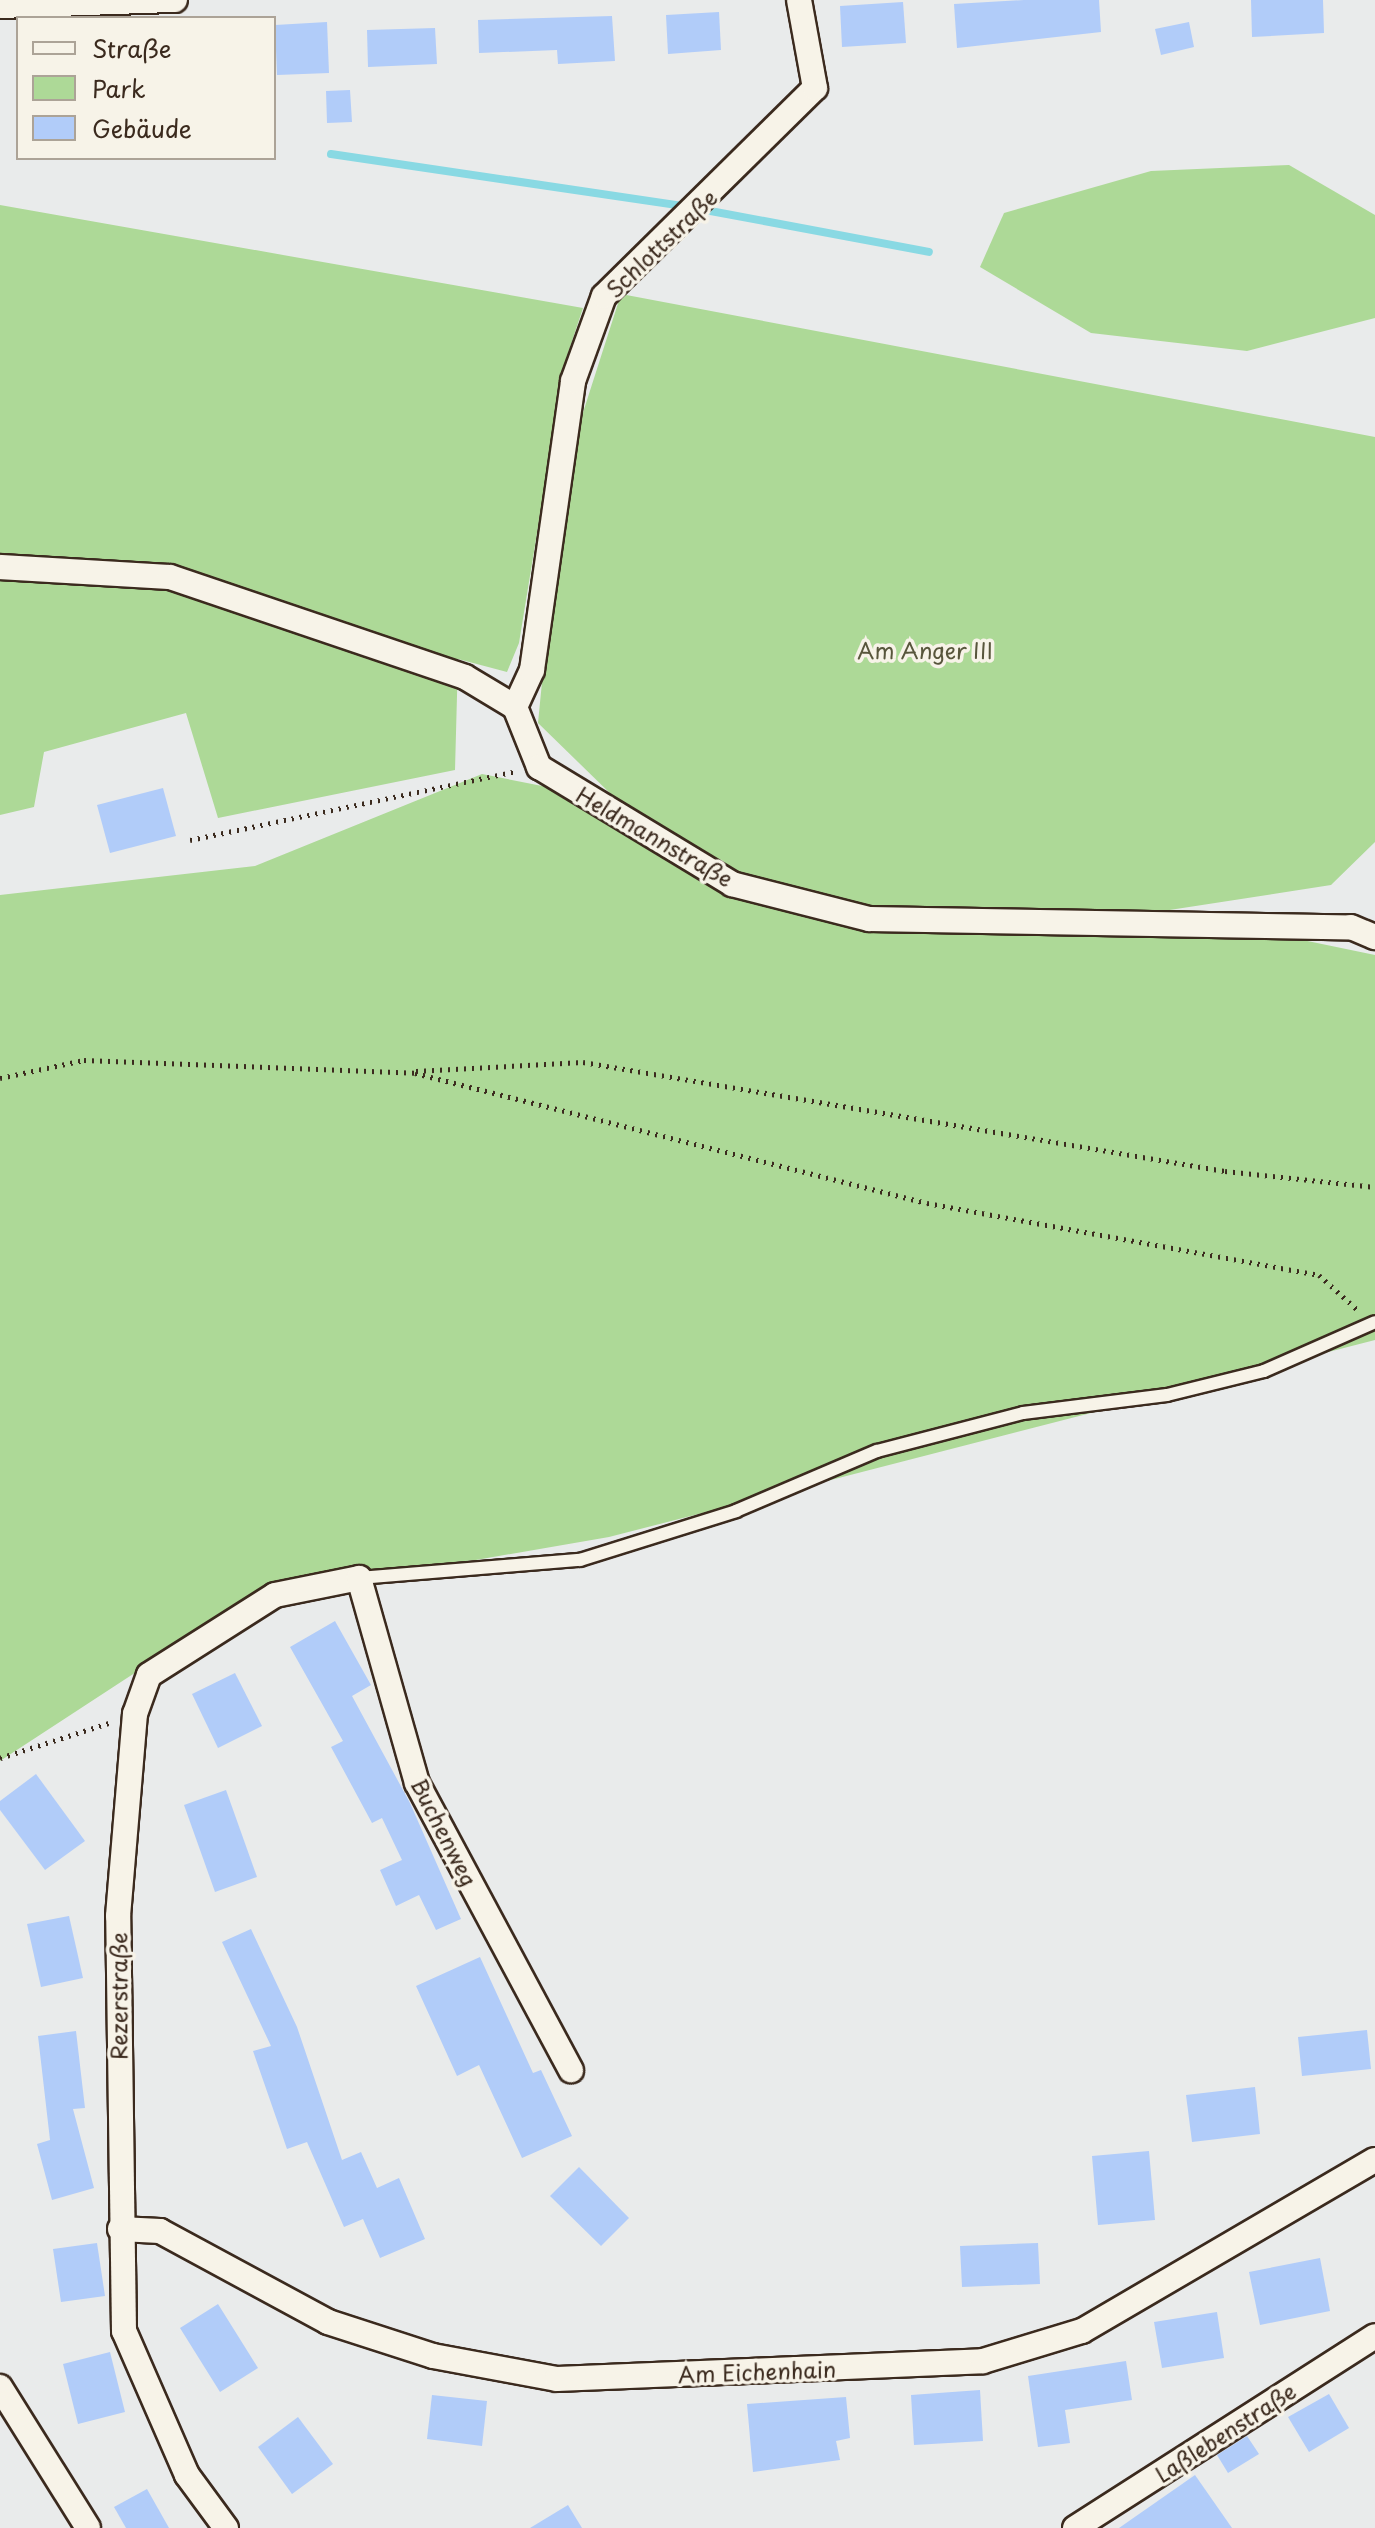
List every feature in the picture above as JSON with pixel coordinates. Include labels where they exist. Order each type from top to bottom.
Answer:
[{"type":"street","points":[[0,6],[175,0]]},
{"type":"street","name":"Schlottstraße","points":[[515,707],[532,670],[573,381],[604,296],[682,224],[815,88],[799,0]]},
{"type":"street","points":[[0,567],[170,577],[465,677],[515,707],[539,767]]},
{"type":"street","name":"Heldmannstraße","points":[[539,767],[732,884],[869,919],[1351,927],[1375,937]]},
{"type":"street","name":"Rezerstraße","points":[[226,2528],[187,2475],[124,2331],[120,2229],[118,1916],[135,1714],[149,1675],[275,1595],[359,1578]]},
{"type":"street","name":"Buchenweg","points":[[359,1578],[417,1783],[571,2070]]},
{"type":"street","name":"Am Eichenhain","points":[[120,2229],[160,2231],[328,2322],[433,2356],[557,2379],[983,2361],[1082,2331],[1375,2160]]},
{"type":"street","name":"Laßlebenstraße","points":[[1075,2528],[1375,2336]]},
{"type":"street","points":[[0,2387],[88,2528]]},
{"type":"lane","points":[[359,1578],[580,1560],[736,1511],[877,1451],[1023,1413],[1167,1395],[1264,1371],[1373,1322]]},
{"type":"path","points":[[190,840],[539,767]]},
{"type":"path","points":[[0,1078],[84,1060],[415,1073],[927,1203],[1319,1275],[1373,1322]]},
{"type":"path","points":[[387,1072],[583,1062],[1225,1171],[1375,1187]]},
{"type":"path","points":[[0,1758],[135,1714]]},
{"type":"green space","points":[[1289,165],[1375,215],[1375,318],[1247,351],[1091,333],[980,267],[1004,213],[1151,171]]},
{"type":"green space","points":[[0,205],[583,308],[565,362],[519,643],[507,672],[458,659],[455,770],[218,818],[186,713],[44,752],[34,807],[0,815]]},
{"type":"green space","name":"Am Anger III","points":[[621,294],[1375,437],[1375,842],[1331,885],[1163,911],[1375,955],[1375,1340],[609,1537],[476,1560],[277,1580],[0,1761],[0,895],[255,866],[482,774],[618,801],[538,723],[562,478]]},
{"type":"building","points":[[1099,0],[1101,32],[957,48],[954,4]]},
{"type":"building","points":[[1251,0],[1323,0],[1324,33],[1252,37]]},
{"type":"building","points":[[903,2],[906,43],[842,47],[840,6]]},
{"type":"building","points":[[719,12],[721,50],[668,54],[666,15]]},
{"type":"building","points":[[612,16],[615,61],[558,64],[557,50],[479,53],[478,20]]},
{"type":"building","points":[[327,22],[329,73],[277,75],[276,25]]},
{"type":"building","points":[[1189,22],[1194,47],[1161,55],[1155,29]]},
{"type":"building","points":[[435,28],[437,64],[368,67],[367,30]]},
{"type":"building","points":[[350,90],[352,122],[327,123],[326,91]]},
{"type":"building","points":[[163,788],[176,836],[110,853],[97,805]]},
{"type":"building","points":[[335,1621],[371,1685],[352,1696],[410,1803],[461,1919],[436,1930],[419,1895],[396,1906],[380,1870],[402,1860],[382,1818],[372,1823],[331,1747],[343,1741],[290,1647]]},
{"type":"building","points":[[235,1673],[262,1726],[218,1748],[192,1694]]},
{"type":"building","points":[[36,1774],[85,1841],[45,1870],[0,1810],[0,1801]]},
{"type":"building","points":[[226,1790],[257,1877],[215,1892],[184,1805]]},
{"type":"building","points":[[69,1916],[83,1978],[41,1987],[27,1924]]},
{"type":"building","points":[[251,1929],[297,2027],[342,2160],[361,2152],[377,2188],[399,2178],[425,2239],[380,2258],[363,2219],[344,2227],[307,2142],[287,2149],[253,2051],[271,2046],[222,1942]]},
{"type":"building","points":[[480,1957],[533,2073],[541,2070],[572,2136],[522,2158],[479,2065],[457,2076],[416,1986]]},
{"type":"building","points":[[1367,2030],[1371,2069],[1302,2076],[1298,2037]]},
{"type":"building","points":[[76,2031],[85,2108],[73,2109],[94,2188],[52,2200],[37,2144],[50,2140],[38,2036]]},
{"type":"building","points":[[1255,2087],[1260,2134],[1192,2142],[1186,2095]]},
{"type":"building","points":[[1149,2151],[1155,2220],[1098,2225],[1092,2156]]},
{"type":"building","points":[[579,2167],[629,2218],[601,2246],[550,2196]]},
{"type":"building","points":[[97,2243],[105,2296],[61,2302],[53,2249]]},
{"type":"building","points":[[1038,2243],[1040,2284],[962,2287],[960,2246]]},
{"type":"building","points":[[1320,2258],[1330,2311],[1260,2325],[1249,2272]]},
{"type":"building","points":[[218,2304],[258,2368],[220,2392],[180,2328]]},
{"type":"building","points":[[1217,2312],[1224,2358],[1162,2368],[1154,2322]]},
{"type":"building","points":[[110,2352],[125,2412],[78,2424],[63,2364]]},
{"type":"building","points":[[1126,2361],[1132,2400],[1065,2410],[1070,2443],[1038,2447],[1028,2376]]},
{"type":"building","points":[[980,2390],[983,2441],[914,2445],[911,2395]]},
{"type":"building","points":[[1329,2394],[1349,2428],[1309,2452],[1288,2417]]},
{"type":"building","points":[[432,2395],[487,2401],[482,2446],[427,2439]]},
{"type":"building","points":[[846,2397],[850,2438],[836,2441],[840,2460],[753,2472],[747,2404]]},
{"type":"building","points":[[298,2417],[333,2464],[292,2494],[258,2447]]},
{"type":"building","points":[[1247,2436],[1259,2454],[1228,2473],[1217,2455]]},
{"type":"building","points":[[1195,2475],[1232,2528],[1119,2528]]},
{"type":"building","points":[[147,2489],[169,2528],[126,2528],[114,2507]]},
{"type":"building","points":[[568,2505],[582,2528],[530,2528]]},
{"type":"waterway","points":[[331,154],[689,207],[929,252]]}]
